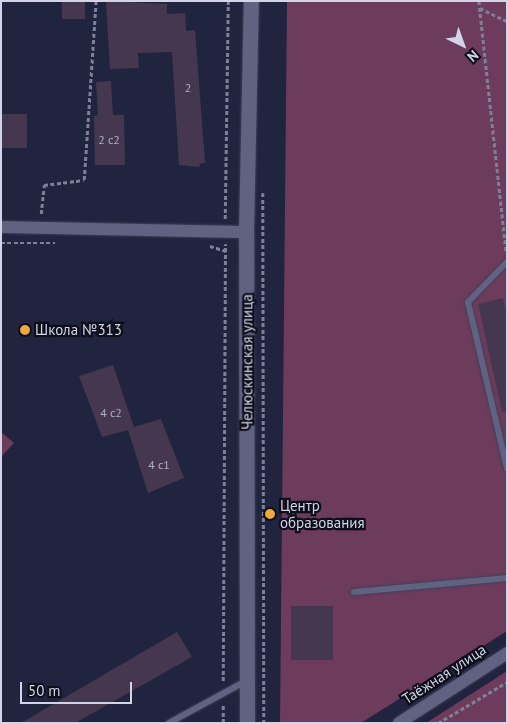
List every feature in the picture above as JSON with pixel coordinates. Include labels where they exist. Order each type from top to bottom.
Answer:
[{"type":"street","name":"Челюскинская улица","points":[[247,723],[246,232],[251,1]]},
{"type":"street","points":[[1,228],[246,232]]},
{"type":"street","name":"Таёжная улица","points":[[399,723],[507,653]]},
{"type":"lane","points":[[507,261],[468,302],[507,468]]},
{"type":"lane","points":[[354,592],[507,578]]},
{"type":"lane","points":[[169,723],[247,680]]},
{"type":"path","points":[[40,228],[44,185],[84,180],[96,1]]},
{"type":"path","points":[[223,723],[228,1]]},
{"type":"path","points":[[479,1],[507,261]]},
{"type":"path","points":[[480,8],[507,21]]},
{"type":"path","points":[[263,188],[264,723]]},
{"type":"path","points":[[438,723],[507,682]]},
{"type":"shaded area","points":[[287,1],[507,1],[507,631],[361,723],[280,723]]},
{"type":"shaded area","points":[[1,432],[14,443],[1,457]]},
{"type":"shaded area","points":[[507,671],[507,723],[426,723]]},
{"type":"building","points":[[62,1],[85,1],[85,19],[62,19]]},
{"type":"building","points":[[106,1],[167,4],[167,14],[185,13],[186,31],[195,30],[205,163],[199,164],[200,167],[179,165],[172,52],[138,53],[139,68],[110,69]]},
{"type":"building","points":[[111,81],[113,115],[124,115],[125,165],[95,165],[94,116],[98,115],[96,82]]},
{"type":"building","points":[[1,114],[27,114],[27,148],[1,148]]},
{"type":"building","points":[[503,298],[507,316],[507,411],[502,412],[478,304]]},
{"type":"building","points":[[113,365],[134,427],[161,419],[184,478],[148,493],[128,430],[102,437],[79,376]]},
{"type":"building","points":[[291,606],[333,606],[333,660],[291,660]]},
{"type":"building","points":[[177,632],[192,657],[75,723],[21,723]]},
{"type":"place","name":"Школа №313","points":[[25,330]]},
{"type":"place","name":"Центр образования","points":[[270,514]]}]
